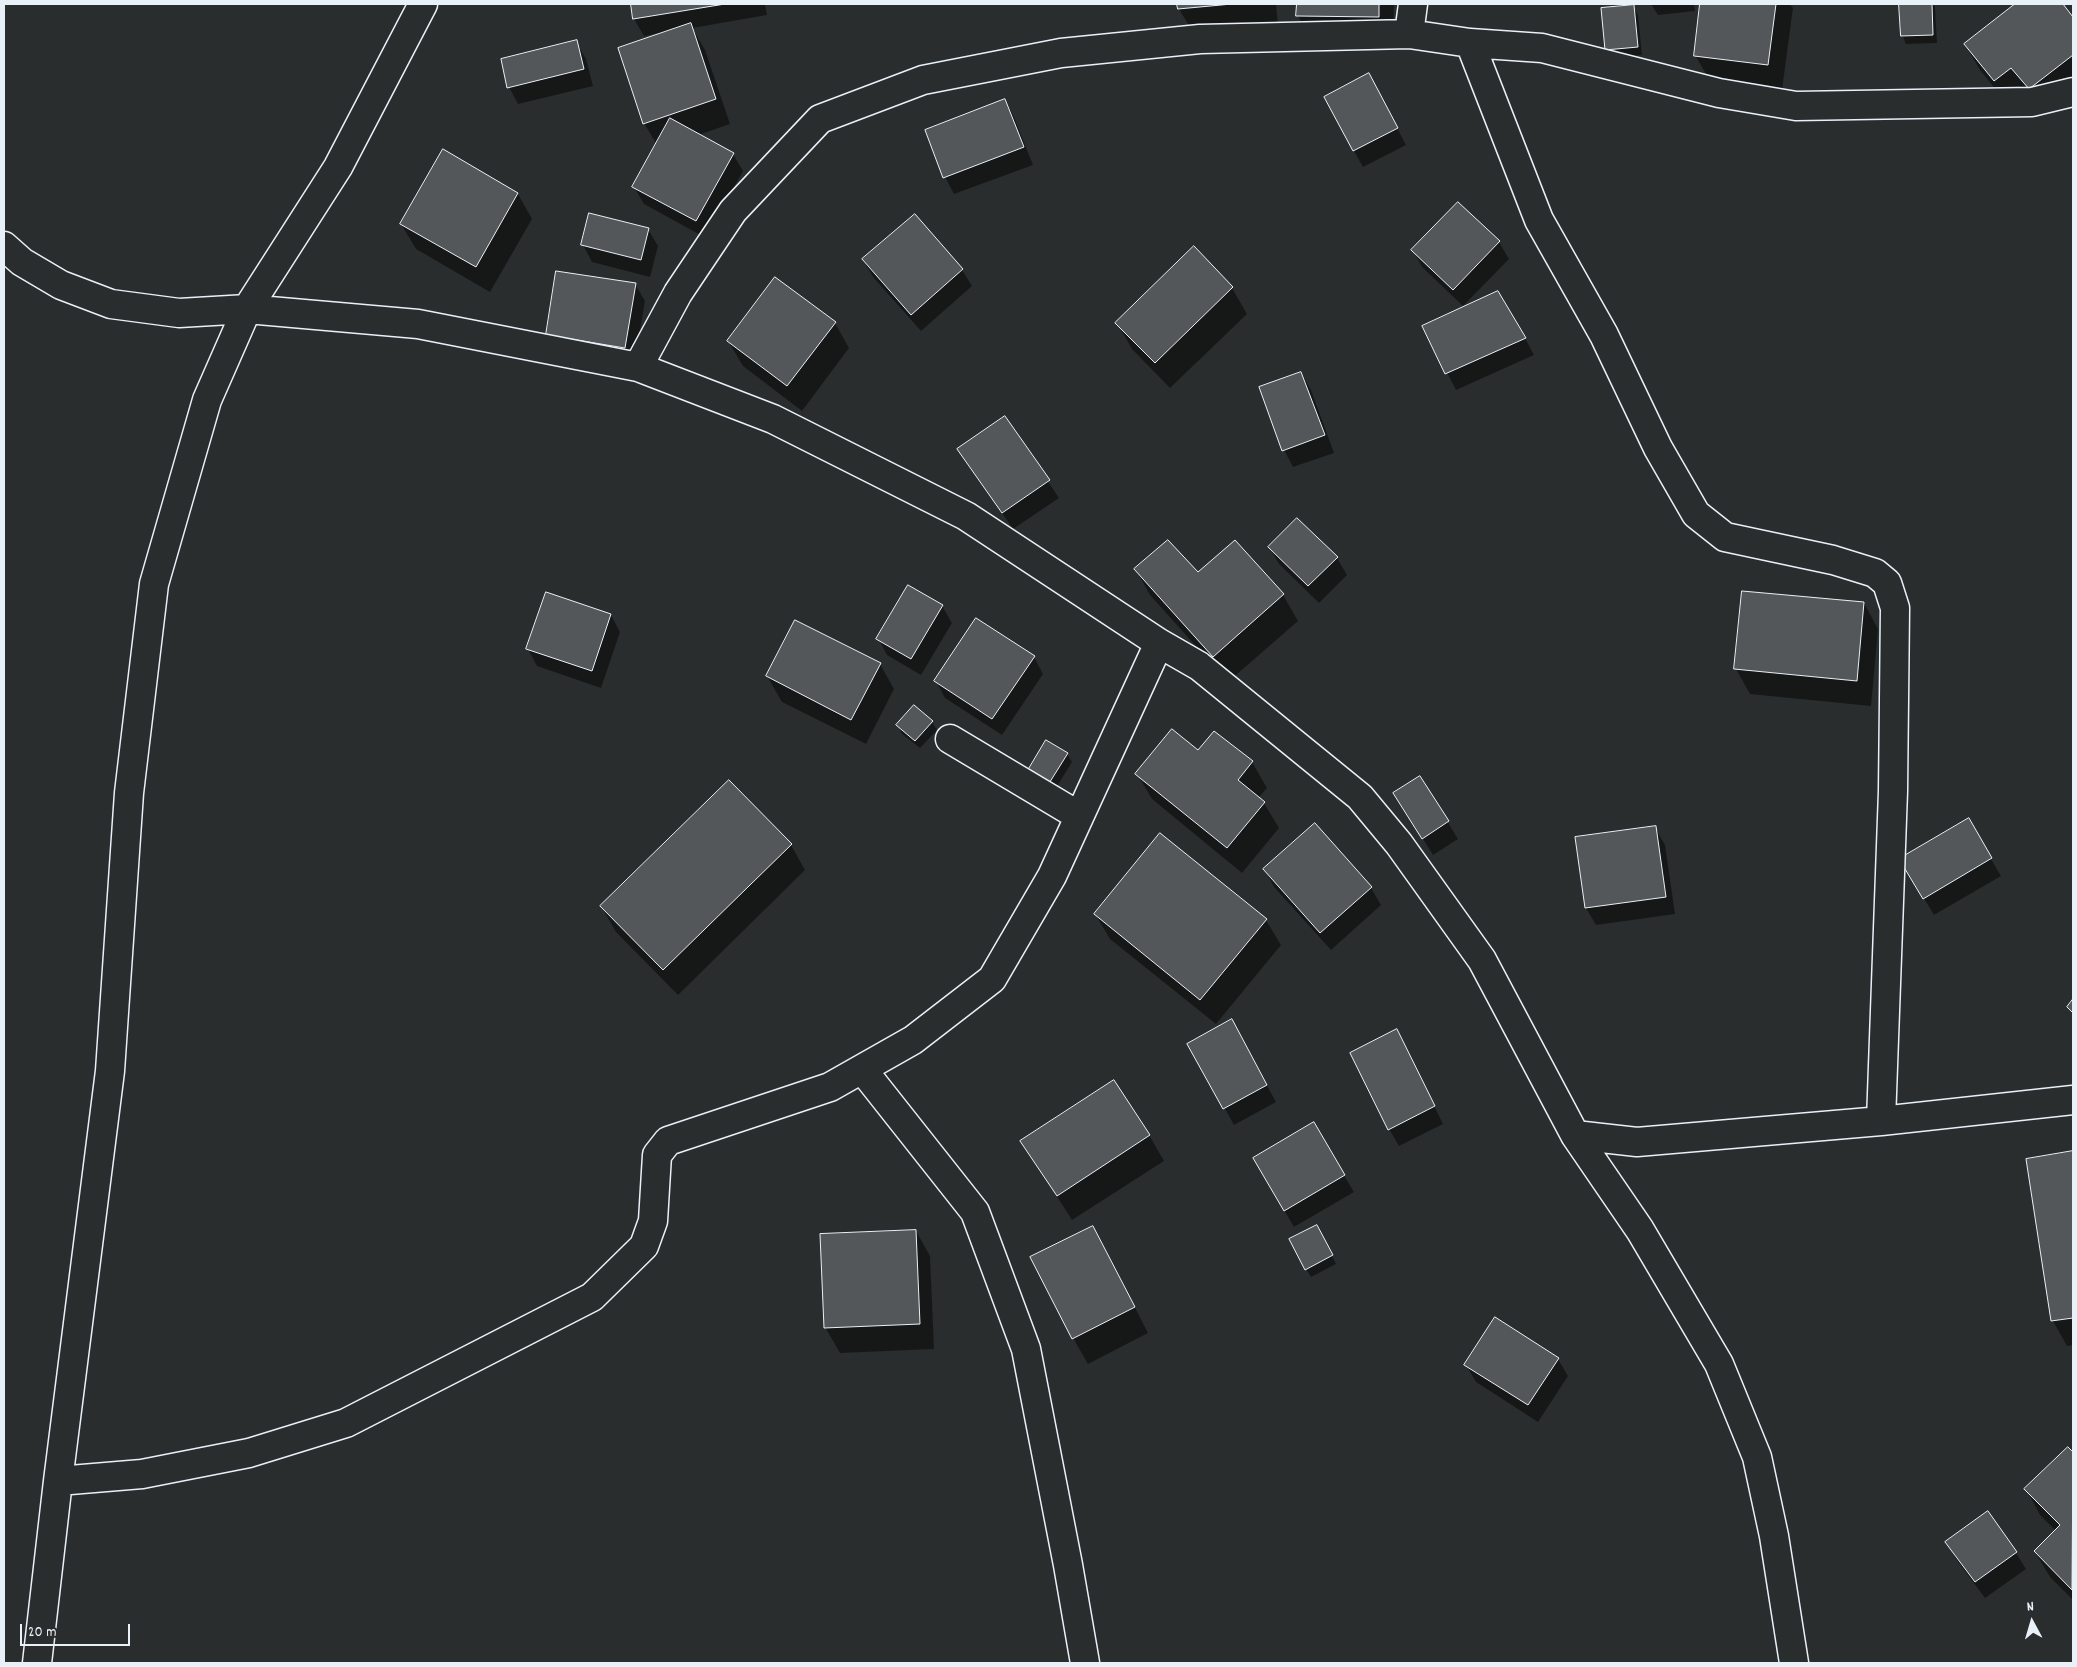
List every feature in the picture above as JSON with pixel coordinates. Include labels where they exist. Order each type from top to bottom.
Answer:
[{"type":"street","points":[[37,1663],[110,1071],[129,793],[154,584],[207,400],[247,309],[338,167],[423,4]]},
{"type":"street","points":[[1409,34],[1413,4]]},
{"type":"street","points":[[638,367],[678,293],[733,212],[820,119],[923,80],[1061,53],[1200,39],[1409,34],[1470,43],[1542,48],[1719,93],[1796,106],[2032,102],[2073,92]]},
{"type":"street","points":[[1470,43],[1539,220],[1604,335],[1658,448],[1696,514],[1725,537],[1833,560],[1875,573],[1887,583],[1896,608],[1894,752],[1880,1121]]},
{"type":"street","points":[[4,246],[22,262],[61,285],[112,304],[180,313],[247,309],[418,324],[638,367],[773,419],[966,516],[1159,644],[1199,666],[1360,796],[1399,844],[1482,960],[1575,1135],[1640,1230],[1719,1364],[1757,1457],[1774,1536],[1794,1663]]},
{"type":"street","points":[[58,1481],[142,1474],[249,1453],[346,1423],[592,1297],[644,1246],[653,1221],[657,1155],[668,1142],[830,1087],[913,1040],[992,979],[1052,876],[1159,644]]},
{"type":"street","points":[[950,738],[1079,816]]},
{"type":"street","points":[[862,1069],[975,1212],[1026,1349],[1085,1663]]},
{"type":"street","points":[[1575,1135],[1637,1142],[1880,1121],[2073,1100]]},
{"type":"street","points":[[1603,1176],[1637,1142]]},
{"type":"building","points":[[631,4],[725,4],[633,19]]},
{"type":"building","points":[[1177,4],[1232,4],[1178,9]]},
{"type":"building","points":[[1297,4],[1379,4],[1379,17],[1296,16]]},
{"type":"building","points":[[1700,4],[1776,4],[1768,65],[1694,56]]},
{"type":"building","points":[[1899,4],[1932,4],[1933,35],[1901,36]]},
{"type":"building","points":[[2015,4],[2063,4],[2073,17],[2073,55],[2029,89],[2011,68],[1994,81],[1964,44]]},
{"type":"building","points":[[1634,5],[1638,47],[1605,50],[1601,8]]},
{"type":"building","points":[[691,23],[716,99],[643,124],[618,48]]},
{"type":"building","points":[[577,40],[584,69],[507,88],[501,59]]},
{"type":"building","points":[[1369,73],[1398,128],[1353,151],[1324,97]]},
{"type":"building","points":[[1005,99],[1024,147],[943,178],[925,130]]},
{"type":"building","points":[[670,118],[734,153],[696,221],[632,187]]},
{"type":"building","points":[[443,149],[518,193],[476,267],[400,224]]},
{"type":"building","points":[[1458,202],[1500,241],[1453,290],[1411,250]]},
{"type":"building","points":[[589,213],[649,228],[641,260],[581,245]]},
{"type":"building","points":[[915,214],[963,269],[911,315],[862,259]]},
{"type":"building","points":[[1194,246],[1233,287],[1155,363],[1115,323]]},
{"type":"building","points":[[556,271],[636,283],[625,348],[546,335]]},
{"type":"building","points":[[775,277],[836,322],[787,386],[727,341]]},
{"type":"building","points":[[1498,291],[1526,338],[1445,374],[1422,326]]},
{"type":"building","points":[[1301,372],[1325,435],[1282,451],[1259,387]]},
{"type":"building","points":[[1005,416],[1050,480],[1002,513],[957,449]]},
{"type":"building","points":[[1297,518],[1338,557],[1308,586],[1268,547]]},
{"type":"building","points":[[1168,540],[1198,572],[1235,540],[1284,594],[1213,657],[1134,569]]},
{"type":"building","points":[[908,585],[943,605],[911,659],[876,639]]},
{"type":"building","points":[[1742,591],[1864,602],[1857,681],[1734,669]]},
{"type":"building","points":[[546,592],[611,614],[592,671],[526,649]]},
{"type":"building","points":[[976,618],[1035,656],[992,719],[934,681]]},
{"type":"building","points":[[795,620],[881,663],[851,720],[766,676]]},
{"type":"building","points":[[914,705],[933,721],[915,741],[896,725]]},
{"type":"building","points":[[1172,729],[1198,750],[1214,731],[1253,761],[1238,780],[1265,802],[1227,848],[1135,774]]},
{"type":"building","points":[[1046,740],[1068,753],[1048,785],[1027,772]]},
{"type":"building","points":[[1420,776],[1449,821],[1422,839],[1393,793]]},
{"type":"building","points":[[729,780],[792,844],[663,970],[600,906]]},
{"type":"building","points":[[1969,818],[1992,858],[1923,899],[1899,859]]},
{"type":"building","points":[[1315,823],[1372,887],[1320,933],[1263,869]]},
{"type":"building","points":[[1656,826],[1666,897],[1585,908],[1575,837]]},
{"type":"building","points":[[1160,833],[1267,919],[1200,1000],[1094,914]]},
{"type":"building","points":[[2073,999],[2073,1013],[2067,1007]]},
{"type":"building","points":[[1232,1019],[1267,1085],[1223,1109],[1187,1044]]},
{"type":"building","points":[[1397,1029],[1435,1106],[1388,1130],[1350,1053]]},
{"type":"building","points":[[1114,1080],[1150,1135],[1057,1196],[1020,1141]]},
{"type":"building","points":[[1314,1122],[1345,1175],[1284,1211],[1253,1158]]},
{"type":"building","points":[[2073,1151],[2073,1318],[2051,1321],[2026,1159]]},
{"type":"building","points":[[1317,1225],[1333,1255],[1305,1270],[1289,1239]]},
{"type":"building","points":[[1093,1226],[1135,1307],[1072,1339],[1030,1257]]},
{"type":"building","points":[[916,1230],[920,1324],[824,1328],[820,1234]]},
{"type":"building","points":[[1495,1317],[1559,1358],[1528,1405],[1464,1365]]},
{"type":"building","points":[[2068,1447],[2073,1452],[2072,1590],[2034,1551],[2060,1525],[2024,1489]]},
{"type":"building","points":[[1988,1511],[2017,1552],[1975,1582],[1945,1542]]}]
